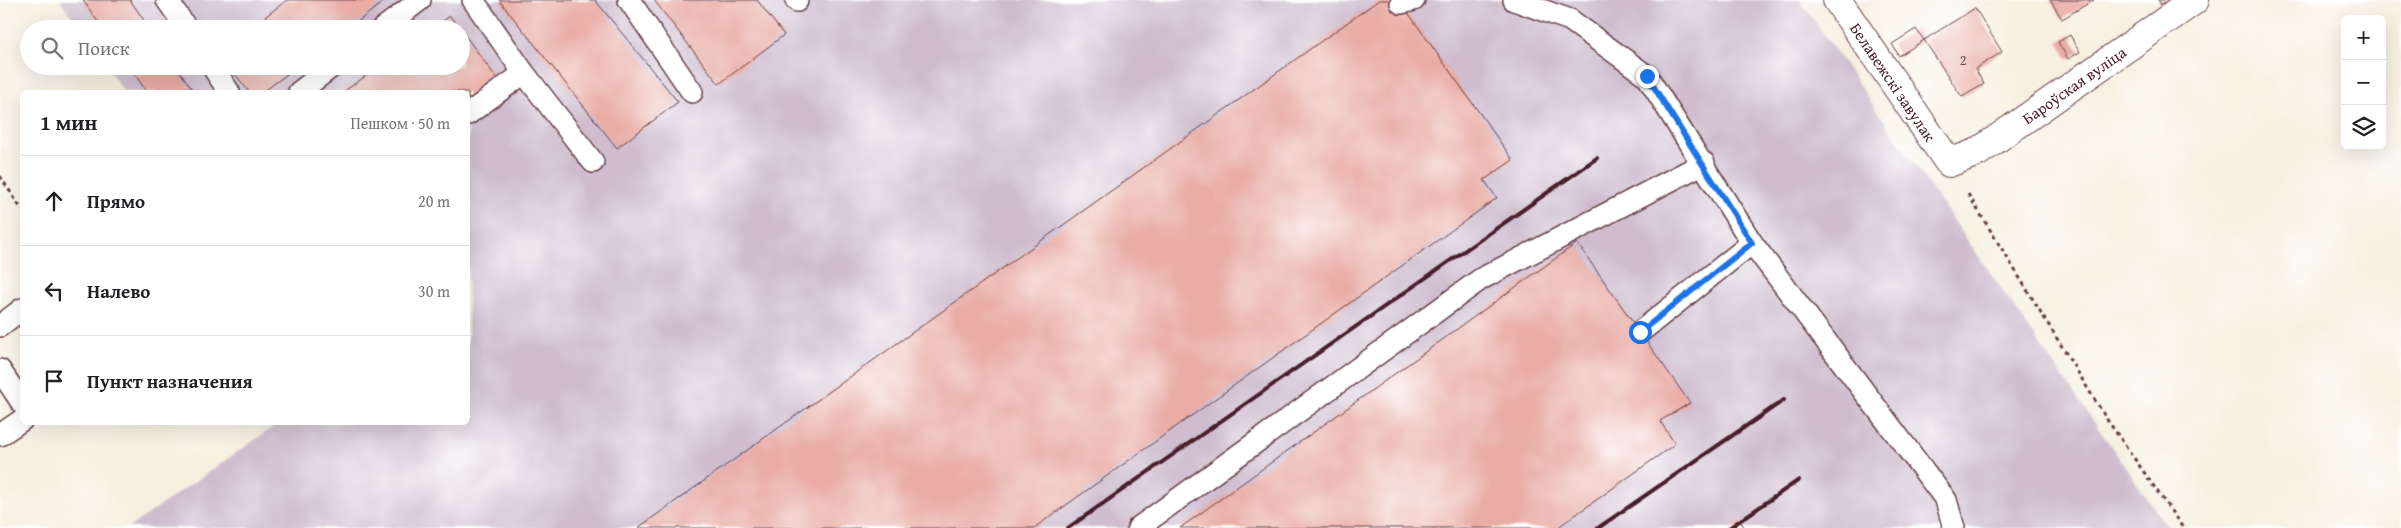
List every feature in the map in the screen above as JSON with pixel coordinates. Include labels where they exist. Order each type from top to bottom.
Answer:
[{"type":"street","name":"Белавежскі завулак","points":[[1837,0],[1949,164]]},
{"type":"street","name":"Бароўская вуліца","points":[[1949,164],[1978,152],[2195,0]]},
{"type":"lane","points":[[168,0],[181,20]]},
{"type":"lane","points":[[394,20],[420,0]]},
{"type":"lane","points":[[473,0],[524,73],[593,162]]},
{"type":"lane","points":[[629,0],[692,92]]},
{"type":"lane","points":[[1514,0],[1570,20],[1647,76],[1704,163],[1752,243],[1946,500],[1954,528]]},
{"type":"lane","points":[[470,113],[524,73]]},
{"type":"lane","points":[[218,75],[228,90]]},
{"type":"lane","points":[[302,90],[321,75]]},
{"type":"lane","points":[[1138,528],[1481,279],[1704,163]]},
{"type":"lane","points":[[1640,332],[1752,243]]},
{"type":"lane","points":[[0,326],[20,310]]},
{"type":"lane","points":[[0,370],[20,400]]},
{"type":"lane","points":[[0,435],[20,421]]},
{"type":"path","points":[[1949,164],[2106,418],[2183,528]]},
{"type":"path","points":[[0,176],[20,207]]},
{"type":"shaded area","points":[[60,0],[1800,0],[2168,528],[128,528],[276,425],[470,425],[470,90],[123,90],[112,75],[470,75],[470,20],[74,20]]},
{"type":"building","points":[[83,0],[130,0],[144,20],[97,20]]},
{"type":"building","points":[[287,0],[386,0],[360,20],[261,20]]},
{"type":"building","points":[[499,0],[595,0],[678,102],[617,148]]},
{"type":"building","points":[[654,0],[757,0],[784,35],[719,84]]},
{"type":"building","points":[[1379,0],[1399,0],[1513,160],[1484,180],[1497,198],[1034,528],[638,528]]},
{"type":"building","points":[[2050,0],[2094,0],[2062,19]]},
{"type":"building","points":[[2158,0],[2174,0],[2163,7]]},
{"type":"building","points":[[1975,8],[2002,52],[1975,69],[1984,84],[1962,97],[1924,40]]},
{"type":"building","points":[[450,16],[453,20],[444,20]]},
{"type":"building","points":[[1916,29],[1924,40],[1899,56],[1892,44]]},
{"type":"building","points":[[2070,35],[2080,52],[2068,59],[2058,42]]},
{"type":"building","points":[[470,42],[498,80],[470,100],[470,90],[346,90],[367,75],[470,75]]},
{"type":"building","points":[[135,75],[182,75],[193,90],[146,90]]},
{"type":"building","points":[[236,75],[286,75],[266,90],[247,90]]},
{"type":"building","points":[[1577,243],[1690,403],[1660,421],[1675,444],[1557,528],[1180,528]]},
{"type":"building","points":[[1740,521],[1745,528],[1730,528]]},
{"type":"railway","points":[[1068,528],[1597,158]]},
{"type":"railway","points":[[1598,528],[1784,400]]},
{"type":"railway","points":[[1729,528],[1799,480]]},
{"type":"route","points":[[1640,332],[1752,243],[1704,163],[1647,76]]}]
